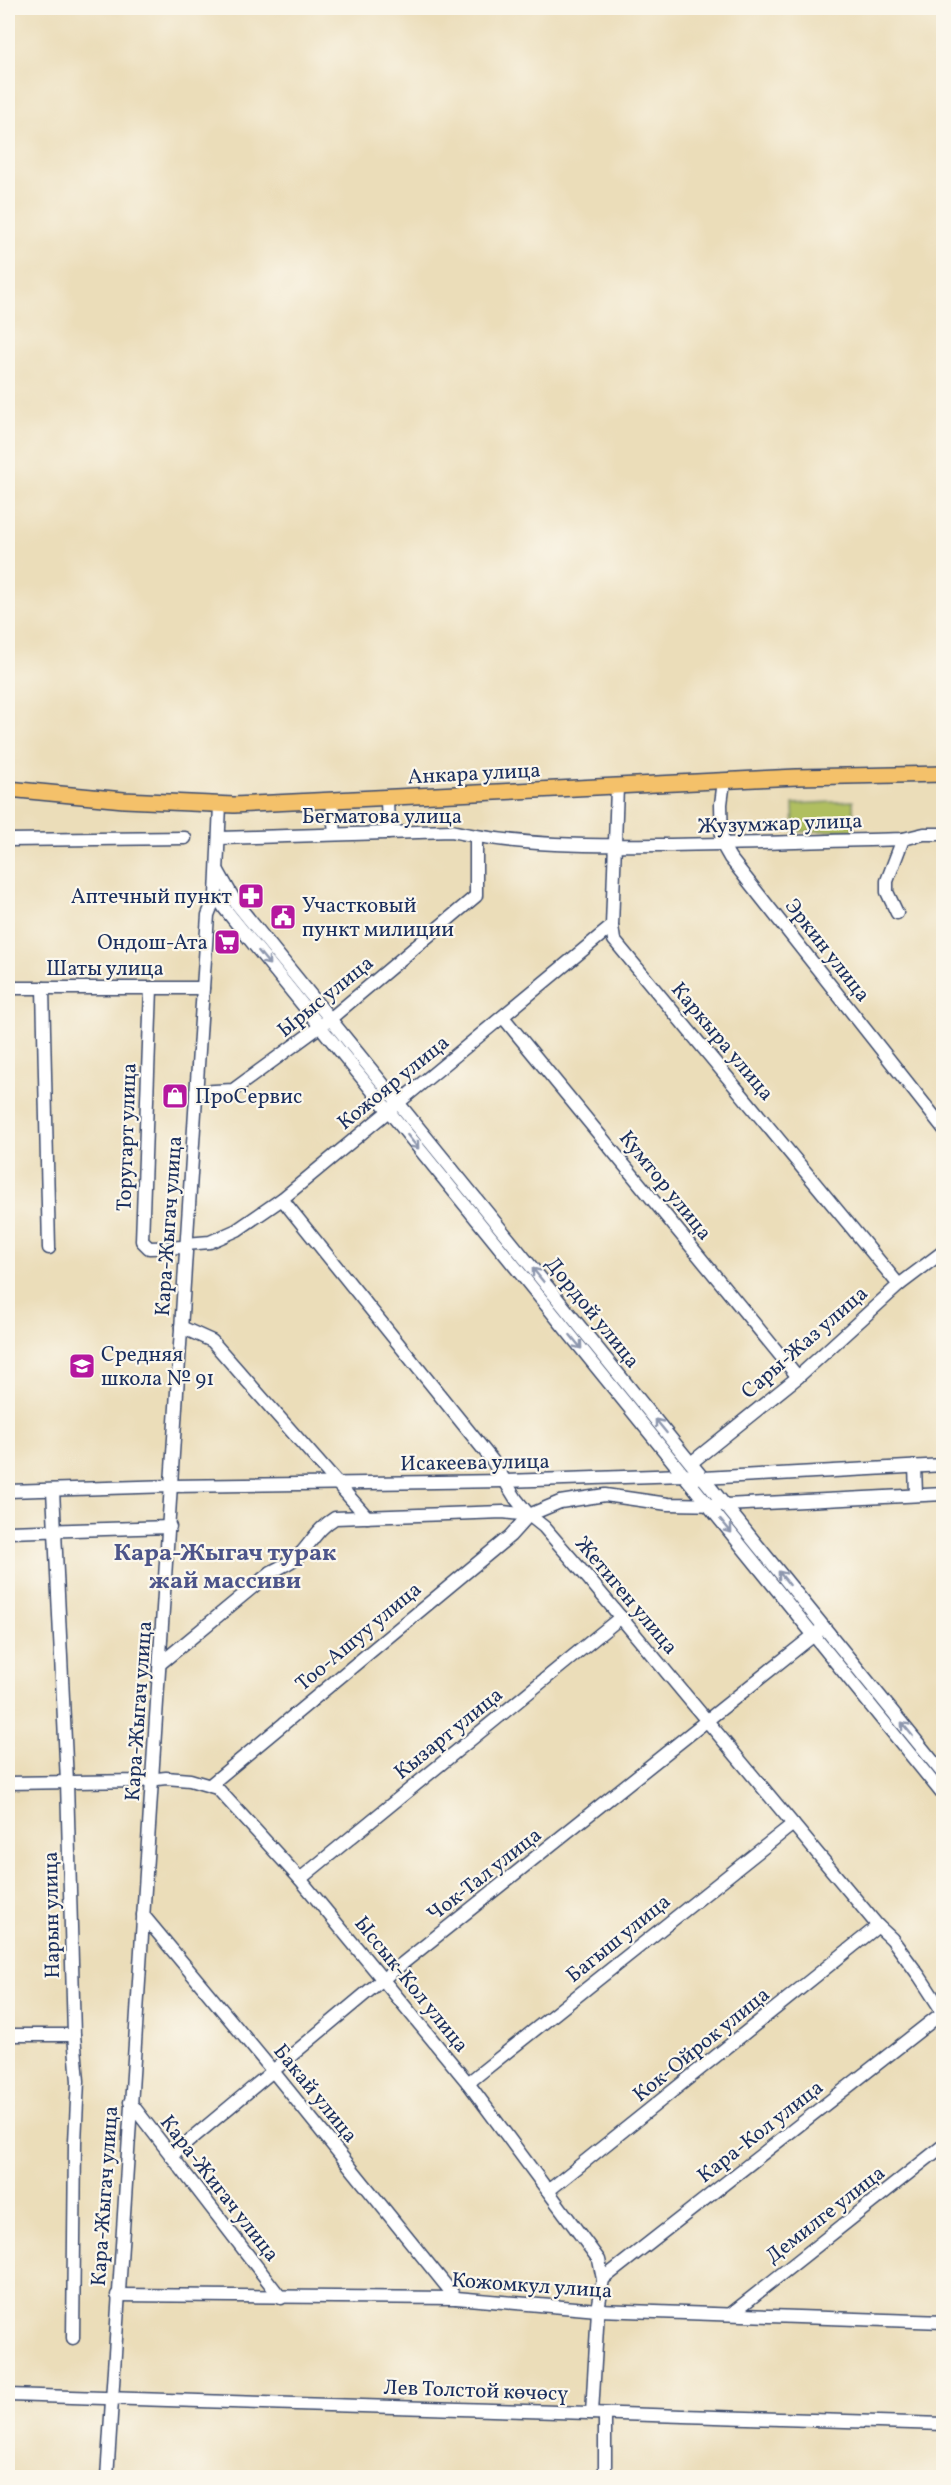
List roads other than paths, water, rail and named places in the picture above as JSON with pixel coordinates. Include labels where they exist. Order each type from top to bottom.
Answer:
[{"type":"main road","name":"Анкара улица","points":[[8,789],[220,805],[819,777],[944,774]]},
{"type":"street","points":[[722,844],[721,804],[724,782]]},
{"type":"street","name":"Каркыра улица","points":[[617,787],[612,926],[614,940],[899,1285]]},
{"type":"street","points":[[387,798],[388,833]]},
{"type":"street","points":[[332,801],[335,834]]},
{"type":"street","name":"Кара-Жыгач улица","points":[[107,2478],[203,988],[211,909],[216,895],[220,805]]},
{"type":"street","name":"Бегматова улица","points":[[219,838],[451,831],[476,837],[534,842],[616,845]]},
{"type":"street","name":"Жузумжар улица","points":[[616,845],[903,838],[924,834],[944,834]]},
{"type":"street","name":"Ырыс улица","points":[[196,1092],[233,1090],[325,1023],[476,896],[476,837]]},
{"type":"street","points":[[8,840],[185,838]]},
{"type":"street","points":[[897,913],[887,892],[887,881],[903,838]]},
{"type":"street","name":"Эркин улица","points":[[722,844],[730,858],[944,1129]]},
{"type":"street","name":"Дордой улица","points":[[217,870],[236,903],[388,1111],[708,1505],[944,1775]]},
{"type":"street","name":"Дордой улица","points":[[216,895],[225,909],[325,1023],[398,1102],[692,1464],[944,1796]]},
{"type":"street","points":[[211,909],[225,909]]},
{"type":"street","name":"Кожояр улица","points":[[186,1245],[210,1242],[237,1230],[282,1199],[612,926]]},
{"type":"street","name":"Шаты улица","points":[[8,988],[203,988]]},
{"type":"street","points":[[43,988],[49,1248]]},
{"type":"street","name":"Торугарт улица","points":[[151,988],[142,1241],[149,1248],[186,1245]]},
{"type":"street","name":"Кумтор улица","points":[[503,1017],[798,1377]]},
{"type":"street","name":"Жетиген улица","points":[[282,1199],[492,1460],[529,1515],[544,1527],[878,1926],[892,1939],[943,2013]]},
{"type":"street","name":"Сары-Жаз улица","points":[[692,1464],[798,1377],[899,1285],[944,1251]]},
{"type":"street","points":[[181,1327],[212,1341],[336,1484],[367,1516]]},
{"type":"street","name":"Исакеева улица","points":[[8,1491],[684,1475],[702,1478],[944,1465]]},
{"type":"street","points":[[915,1466],[916,1494]]},
{"type":"street","name":"Нарын улица","points":[[53,1490],[67,1782],[74,2035],[78,2081],[75,2142],[73,2338]]},
{"type":"street","name":"Исакеева улица","points":[[160,1663],[271,1572],[290,1563],[302,1552],[324,1524],[335,1518],[503,1512],[529,1515],[560,1502],[605,1495],[668,1504],[725,1505],[944,1494]]},
{"type":"street","name":"Тоо-Ашуу улица","points":[[210,1785],[510,1536],[529,1515]]},
{"type":"street","points":[[8,1532],[170,1527]]},
{"type":"street","name":"Кызарт улица","points":[[300,1878],[621,1617]]},
{"type":"street","name":"Чок-Тал улица","points":[[171,2156],[383,1979],[819,1631]]},
{"type":"street","points":[[8,1783],[166,1778],[210,1785]]},
{"type":"street","name":"Ыссык-Кол улица","points":[[210,1785],[226,1796],[300,1878],[383,1979],[468,2083],[599,2260],[603,2279],[598,2310],[599,2413],[605,2478]]},
{"type":"street","name":"Багыш улица","points":[[468,2083],[793,1824]]},
{"type":"street","name":"Бакай улица","points":[[143,1915],[272,2070],[456,2298]]},
{"type":"street","name":"Кок-Ойрок улица","points":[[548,2191],[878,1926]]},
{"type":"street","name":"Кара-Кол улица","points":[[603,2279],[943,2013]]},
{"type":"street","points":[[8,2035],[74,2035]]},
{"type":"street","name":"Кара-Жигач улица","points":[[130,2102],[280,2298]]},
{"type":"street","name":"Демилге улица","points":[[731,2314],[944,2145]]},
{"type":"street","name":"Кожомкул улица","points":[[117,2295],[456,2298],[598,2310],[944,2322]]},
{"type":"street","name":"Лев Толстой көчөсү","points":[[8,2395],[944,2424]]},
{"type":"place","name":"Аптечный пункт","points":[[251,896]]},
{"type":"place","name":"Участковый пункт милиции","points":[[283,917]]},
{"type":"place","name":"Ондош-Ата","points":[[227,942]]},
{"type":"place","name":"ПроСервис","points":[[175,1096]]},
{"type":"place","name":"Средняя школа № 91","points":[[82,1366]]},
{"type":"district","name":"Кара-Жыгач турак жай массиви","points":[[225,1566]]}]
